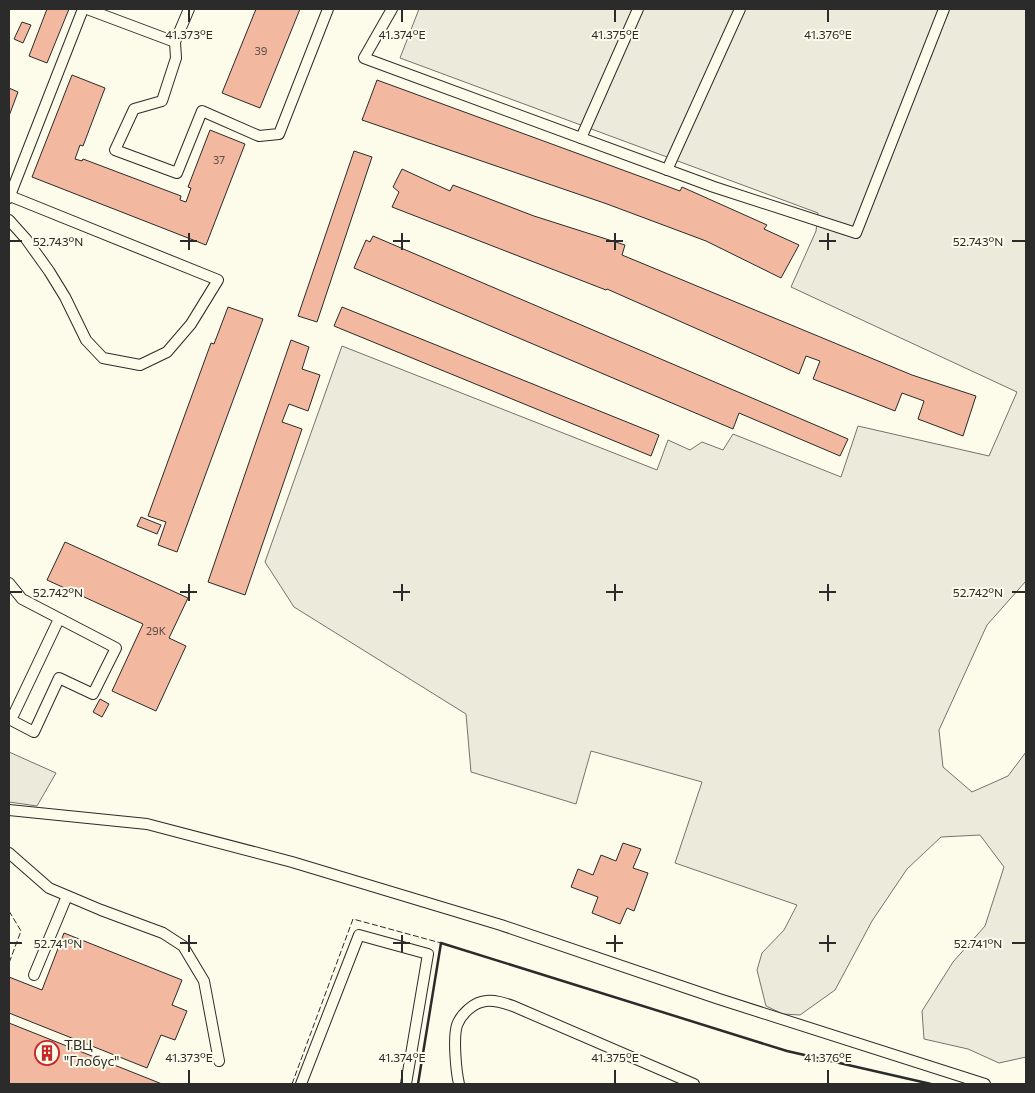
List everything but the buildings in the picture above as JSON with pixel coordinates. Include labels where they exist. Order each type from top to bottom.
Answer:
[{"type":"lane","points":[[9,220],[26,239],[49,271],[86,340],[103,358],[140,365],[166,352],[191,324],[218,280],[10,197],[85,9],[176,42]]},
{"type":"lane","points":[[189,9],[176,42],[176,58],[162,101],[134,109],[115,150],[177,173],[202,112],[259,136],[279,134],[328,9]]},
{"type":"lane","points":[[392,9],[364,58],[714,187],[856,233],[944,9]]},
{"type":"lane","points":[[581,138],[638,9]]},
{"type":"lane","points":[[667,170],[740,9]]},
{"type":"lane","points":[[9,583],[22,599],[116,648],[93,694],[59,678],[34,732],[11,720],[59,619]]},
{"type":"lane","points":[[9,810],[147,824],[292,862],[501,925],[719,1000],[986,1084]]},
{"type":"lane","points":[[9,853],[49,888],[163,934],[183,946],[204,981],[219,1060]]},
{"type":"lane","points":[[34,975],[67,896]]},
{"type":"lane","points":[[301,1084],[359,935],[428,954],[406,1084]]},
{"type":"lane","points":[[459,1084],[455,1042],[457,1026],[466,1012],[474,1005],[485,1001],[498,1001],[513,1006],[694,1084]]},
{"type":"shaded area","points":[[419,9],[1026,9],[1026,581],[987,625],[939,730],[943,767],[972,792],[1008,776],[1026,752],[1026,1057],[999,1063],[968,1049],[924,1039],[922,1011],[953,962],[985,926],[1004,867],[980,835],[941,837],[907,869],[872,921],[835,990],[800,1015],[783,1014],[766,1006],[757,970],[762,953],[784,930],[797,905],[675,863],[702,782],[591,751],[576,804],[471,772],[466,714],[294,607],[265,562],[342,346],[657,470],[668,440],[690,450],[702,442],[723,450],[733,434],[841,477],[858,426],[989,456],[1017,392],[791,287],[816,231],[818,213],[400,58]]},
{"type":"shaded area","points":[[9,752],[56,773],[37,806],[9,802]]},
{"type":"fence","points":[[9,911],[21,931],[9,963]]},
{"type":"fence","points":[[292,1084],[353,919],[441,943]]},
{"type":"wall","points":[[418,1084],[441,943],[787,1051],[931,1084]]},
{"type":"place","name":"ТВЦ \"Глобус\"","points":[[47,1053]]}]
